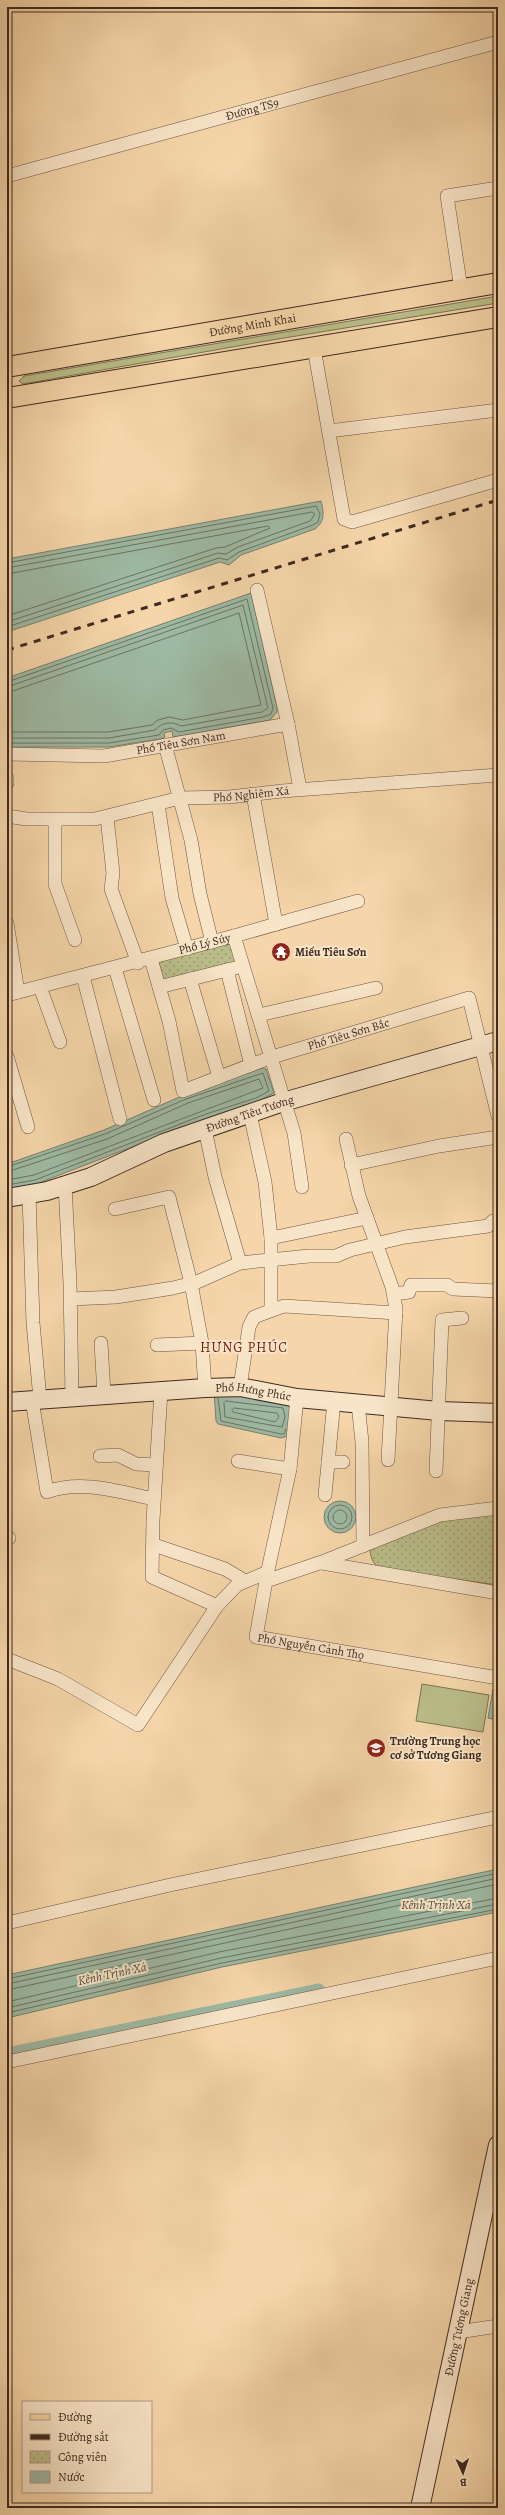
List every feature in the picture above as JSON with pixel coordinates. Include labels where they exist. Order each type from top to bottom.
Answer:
[{"type":"main road","name":"Đường Minh Khai","points":[[7,367],[498,283]]},
{"type":"main road","points":[[7,398],[498,317]]},
{"type":"street","name":"Đường TS9","points":[[7,176],[498,42]]},
{"type":"street","points":[[461,289],[447,196],[498,188]]},
{"type":"street","points":[[314,348],[344,519],[352,522],[498,480]]},
{"type":"street","points":[[329,431],[498,410]]},
{"type":"street","points":[[257,590],[288,724],[300,789]]},
{"type":"street","name":"Phố Tiêu Sơn Nam","points":[[7,754],[104,756],[288,724]]},
{"type":"street","points":[[165,745],[180,798],[212,942]]},
{"type":"street","name":"Phố Nghiêm Xá","points":[[7,816],[26,819],[55,820],[107,817],[180,798],[253,794],[300,789],[498,775]]},
{"type":"street","points":[[7,778],[7,783]]},
{"type":"street","points":[[253,794],[276,924]]},
{"type":"street","points":[[158,804],[172,898],[187,949]]},
{"type":"street","points":[[107,817],[114,873],[112,889],[138,963]]},
{"type":"street","points":[[55,820],[55,884],[75,940]]},
{"type":"street","points":[[234,936],[358,901]]},
{"type":"street","points":[[7,923],[13,994]]},
{"type":"street","name":"Phố Lý Súy","points":[[13,994],[138,963],[234,936],[272,1057],[283,1102],[296,1142],[302,1187]]},
{"type":"street","points":[[152,959],[159,987],[244,966]]},
{"type":"street","points":[[115,968],[154,1100]]},
{"type":"street","points":[[227,970],[250,1065]]},
{"type":"street","points":[[83,976],[120,1119]]},
{"type":"street","points":[[190,979],[219,1077]]},
{"type":"street","points":[[40,987],[60,1042]]},
{"type":"street","name":"Phố Tiêu Sơn Bắc","points":[[159,987],[183,1090],[272,1057],[469,998],[490,1043]]},
{"type":"street","points":[[259,1015],[376,988]]},
{"type":"street","points":[[490,1043],[498,1116]]},
{"type":"street","name":"Đường Tiêu Tương","points":[[7,1198],[65,1185],[91,1177],[164,1143],[283,1102],[490,1043]]},
{"type":"street","points":[[7,1056],[28,1127]]},
{"type":"street","points":[[250,1114],[265,1182],[271,1238],[271,1309]]},
{"type":"street","points":[[205,1129],[215,1177],[240,1263]]},
{"type":"street","points":[[351,1164],[439,1146],[498,1138]]},
{"type":"street","points":[[346,1139],[351,1164],[367,1218],[394,1294],[396,1313],[388,1460]]},
{"type":"street","points":[[65,1185],[70,1299],[72,1397]]},
{"type":"street","points":[[29,1194],[36,1400],[47,1492],[61,1487],[77,1486],[99,1488],[154,1498]]},
{"type":"street","points":[[115,1209],[169,1197],[191,1283],[202,1343],[205,1388]]},
{"type":"street","points":[[271,1238],[367,1218]]},
{"type":"street","points":[[70,1299],[116,1297],[191,1283],[240,1263],[336,1256],[350,1250],[376,1243],[405,1237],[488,1226],[493,1221],[498,1221]]},
{"type":"street","points":[[394,1294],[409,1292],[411,1285],[447,1285],[453,1289],[498,1291]]},
{"type":"street","points":[[240,1387],[249,1327],[254,1317],[271,1309],[284,1306],[396,1313]]},
{"type":"street","points":[[436,1471],[442,1320],[462,1318]]},
{"type":"street","points":[[102,1343],[104,1394]]},
{"type":"street","points":[[156,1345],[202,1343]]},
{"type":"street","name":"Phố Hưng Phúc","points":[[7,1402],[104,1394],[240,1387],[297,1398],[358,1404],[438,1411],[498,1412]]},
{"type":"street","points":[[161,1391],[154,1498],[152,1577],[217,1606]]},
{"type":"street","points":[[267,1576],[290,1468],[297,1398]]},
{"type":"street","points":[[325,1495],[334,1401]]},
{"type":"street","points":[[358,1404],[362,1442],[361,1510],[363,1546]]},
{"type":"street","points":[[100,1456],[118,1455],[136,1464],[156,1465]]},
{"type":"street","points":[[238,1461],[290,1468]]},
{"type":"street","points":[[328,1462],[343,1462]]},
{"type":"street","points":[[7,1660],[58,1679],[138,1725],[217,1606],[237,1585],[245,1581],[322,1562],[440,1515],[498,1508]]},
{"type":"street","points":[[154,1544],[224,1569],[245,1581]]},
{"type":"street","points":[[322,1562],[498,1593]]},
{"type":"street","name":"Phố Nguyễn Cảnh Thọ","points":[[267,1576],[256,1637],[498,1678]]},
{"type":"street","points":[[7,1923],[170,1885],[498,1817]]},
{"type":"street","points":[[7,2062],[498,1958]]},
{"type":"street","name":"Đường Tương Giang","points":[[420,2508],[498,2145]]},
{"type":"street","points":[[458,2332],[498,2326]]},
{"type":"green space","points":[[498,296],[498,303],[272,340],[23,384],[19,381],[24,376]]},
{"type":"green space","points":[[231,941],[239,965],[160,984],[155,961]]},
{"type":"green space","points":[[484,1514],[498,1515],[498,1585],[383,1569],[377,1566],[372,1560],[370,1550],[372,1547],[449,1517]]},
{"type":"green space","points":[[422,1684],[489,1695],[483,1732],[416,1721]]},
{"type":"water","points":[[321,501],[323,516],[321,523],[315,529],[241,555],[229,565],[220,562],[7,632],[7,559]]},
{"type":"water","points":[[251,593],[277,707],[277,712],[270,720],[173,737],[172,731],[164,733],[165,738],[109,747],[8,747],[7,678]]},
{"type":"water","points":[[262,1068],[266,1069],[274,1093],[258,1101],[207,1118],[36,1184],[7,1189],[7,1164],[104,1130],[184,1095]]},
{"type":"water","points":[[214,1391],[292,1399],[288,1436],[281,1438],[218,1424],[216,1421]]},
{"type":"water","points":[[337,1501],[343,1501],[352,1505],[356,1517],[352,1529],[343,1533],[337,1533],[328,1529],[324,1520],[324,1514],[328,1505]]},
{"type":"water","points":[[493,1689],[498,1690],[498,1720],[488,1718]]},
{"type":"water","name":"Kênh Trịnh Xá","points":[[498,1869],[498,1912],[222,1967],[7,2018],[7,1975]]},
{"type":"waterway","points":[[7,2053],[319,1989]]},
{"type":"railway","points":[[7,650],[498,500]]},
{"type":"place","name":"Miếu Tiêu Sơn","points":[[281,952]]},
{"type":"place","name":"Trường Trung học cơ sở Tương Giang","points":[[376,1748]]},
{"type":"district","name":"HƯNG PHÚC","points":[[244,1347]]}]
